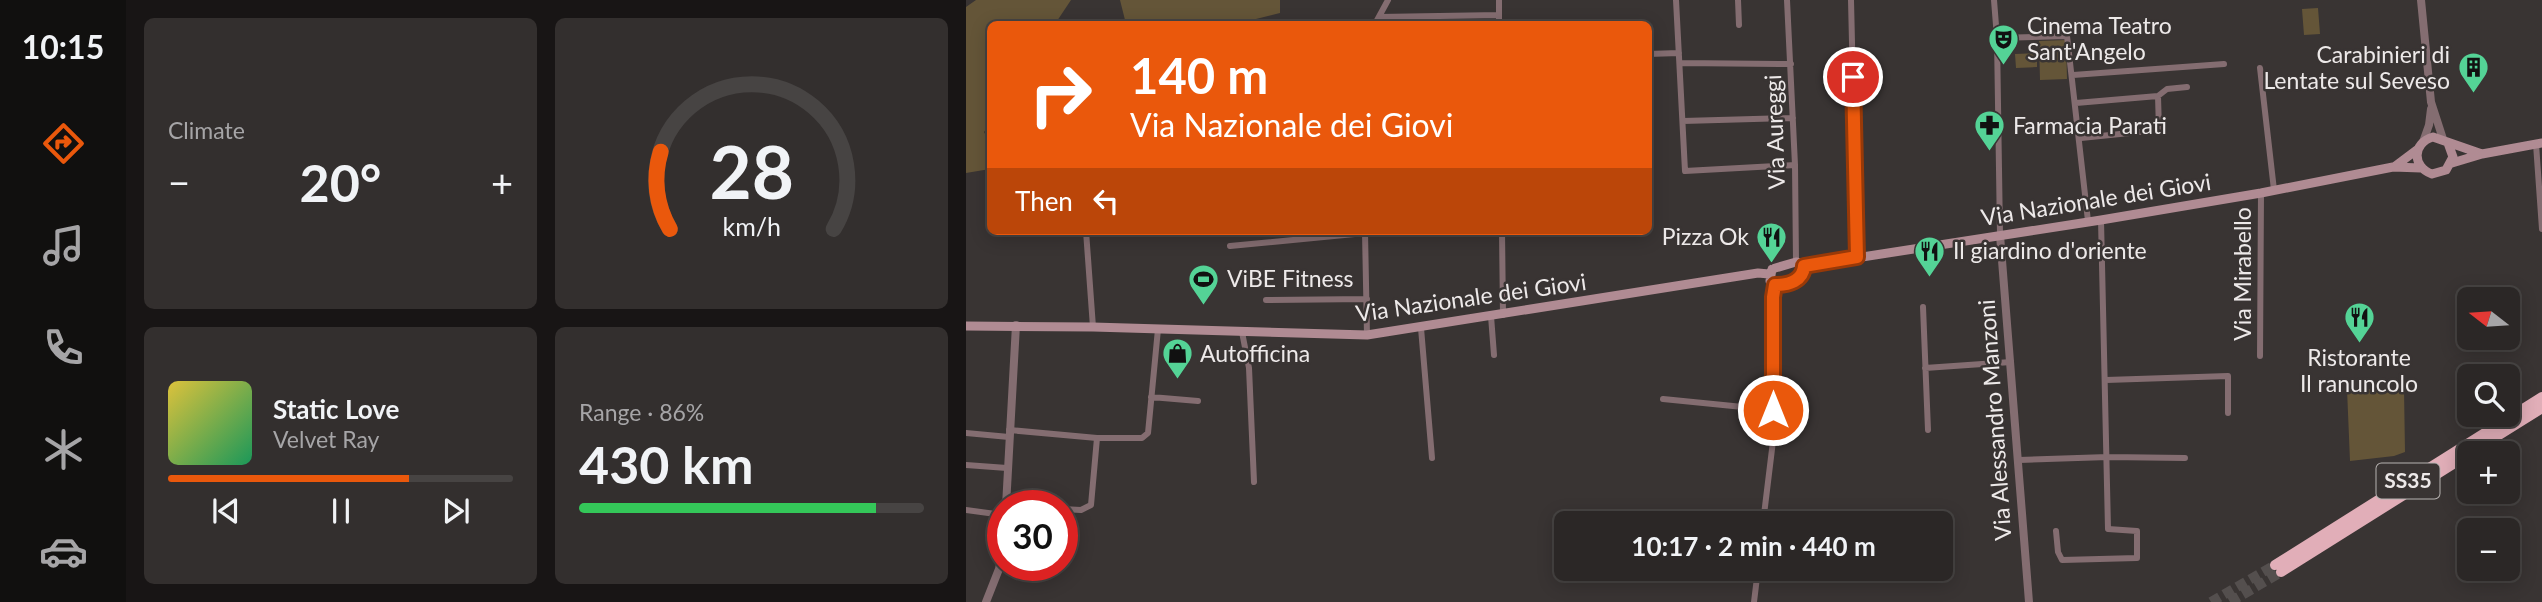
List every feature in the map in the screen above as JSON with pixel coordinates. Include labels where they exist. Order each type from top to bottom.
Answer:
[{"type":"highway","name":"SS35","points":[[2474,441],[2542,397]]},
{"type":"highway","name":"SS35","points":[[2490,441],[2542,408]]},
{"type":"highway","name":"SS35","points":[[2457,452],[2278,569],[2457,462]]},
{"type":"main road","points":[[2482,154],[2433,137],[2420,146],[2417,159],[2421,167],[2437,174],[2452,163],[2482,154],[2539,144]]},
{"type":"main road","points":[[2446,141],[2453,153],[2452,163]]},
{"type":"main road","name":"Via Nazionale dei Giovi","points":[[2393,167],[2420,146]]},
{"type":"main road","name":"Via Nazionale dei Giovi","points":[[966,326],[1016,325],[1367,335],[1758,273],[1769,274],[1772,269],[1800,264],[2101,220],[2393,167],[2421,167]]},
{"type":"main road","name":"Via Nazionale dei Giovi","points":[[1775,285],[1794,282],[1803,273],[1800,264]]},
{"type":"main road","points":[[1769,274],[1770,281],[1775,285]]},
{"type":"street","points":[[1377,21],[1388,0]]},
{"type":"street","points":[[1499,0],[1499,21]]},
{"type":"street","points":[[1676,0],[1685,171],[1795,165]]},
{"type":"street","points":[[1738,0],[1739,25]]},
{"type":"street","name":"Via Aureggi","points":[[1787,0],[1800,264]]},
{"type":"street","points":[[1852,0],[1857,257]]},
{"type":"street","points":[[1994,0],[2000,235]]},
{"type":"street","points":[[2420,146],[2429,125],[2431,102],[2421,0]]},
{"type":"street","points":[[1379,17],[1499,15]]},
{"type":"street","points":[[1997,38],[2067,36],[2081,138],[2088,221]]},
{"type":"street","points":[[1652,54],[1679,53]]},
{"type":"street","points":[[1680,63],[1791,64]]},
{"type":"street","points":[[2073,75],[2224,64]]},
{"type":"street","points":[[2260,68],[2274,190]]},
{"type":"street","points":[[2076,103],[2158,96],[2167,89],[2187,87]]},
{"type":"street","points":[[2081,138],[2159,130],[2158,96]]},
{"type":"street","points":[[2431,102],[2446,141]]},
{"type":"street","points":[[1683,121],[1793,118]]},
{"type":"street","points":[[2539,144],[2542,229]]},
{"type":"street","name":"Via Mirabello","points":[[2260,356],[2261,193]]},
{"type":"street","points":[[2056,531],[2058,552],[2062,559],[2137,558],[2137,531],[2108,529],[2101,220]]},
{"type":"street","points":[[1086,235],[1093,327]]},
{"type":"street","points":[[1230,246],[1336,235]]},
{"type":"street","points":[[1365,235],[1367,335]]},
{"type":"street","points":[[1502,235],[1503,314]]},
{"type":"street","name":"Via Alessandro Manzoni","points":[[2000,235],[2029,602]]},
{"type":"street","points":[[1764,511],[1773,441],[1775,285]]},
{"type":"street","points":[[1266,300],[1367,299]]},
{"type":"street","points":[[1923,307],[1928,430]]},
{"type":"street","points":[[1491,317],[1494,355]]},
{"type":"street","points":[[1006,490],[1016,325]]},
{"type":"street","points":[[1421,328],[1432,458]]},
{"type":"street","points":[[966,433],[1142,438],[1148,433],[1158,329]]},
{"type":"street","points":[[1242,332],[1249,368],[1254,482]]},
{"type":"street","points":[[1924,368],[2011,362]]},
{"type":"street","points":[[2106,380],[2228,376],[2228,413]]},
{"type":"street","points":[[1151,397],[1198,401]]},
{"type":"street","points":[[1664,399],[1773,410]]},
{"type":"street","points":[[1078,510],[1091,505],[1097,438]]},
{"type":"street","points":[[2019,460],[2185,458]]},
{"type":"street","points":[[966,465],[1007,468]]},
{"type":"street","points":[[966,510],[987,513]]},
{"type":"street","points":[[986,602],[994,581]]},
{"type":"street","points":[[1754,602],[1757,581]]},
{"type":"shaded area","points":[[976,0],[1071,0],[1057,21],[987,21],[987,128],[984,132],[987,138],[987,170],[966,173],[966,7]]},
{"type":"shaded area","points":[[1120,0],[1280,0],[1280,13],[1248,21],[1125,21]]},
{"type":"shaded area","points":[[2318,8],[2320,34],[2304,35],[2302,9]]},
{"type":"shaded area","points":[[2066,40],[2067,79],[2040,80],[2039,41]]},
{"type":"shaded area","points":[[2037,53],[2037,67],[2016,68],[2015,54]]},
{"type":"shaded area","points":[[2347,389],[2404,389],[2405,452],[2394,456],[2350,461]]},
{"type":"tunnel","points":[[2211,602],[2275,565]]},
{"type":"tunnel","points":[[2230,602],[2281,572]]},
{"type":"place","name":"Cinema Teatro Sant'Angelo","points":[[2004,66]]},
{"type":"place","name":"Carabinieri di Lentate sul Seveso","points":[[2473,95]]},
{"type":"place","name":"Farmacia Parati","points":[[1990,153]]},
{"type":"place","name":"Pizza Ok","points":[[1772,264]]},
{"type":"place","name":"Il giardino d'oriente","points":[[1930,278]]},
{"type":"place","name":"ViBE Fitness","points":[[1204,306]]},
{"type":"place","name":"Ristorante Il ranuncolo","points":[[2359,344]]},
{"type":"place","name":"Autofficina","points":[[1177,381]]},
{"type":"route","points":[[1773,410],[1775,285],[1794,282],[1801,277],[1804,266],[1857,257],[1853,77]]}]
